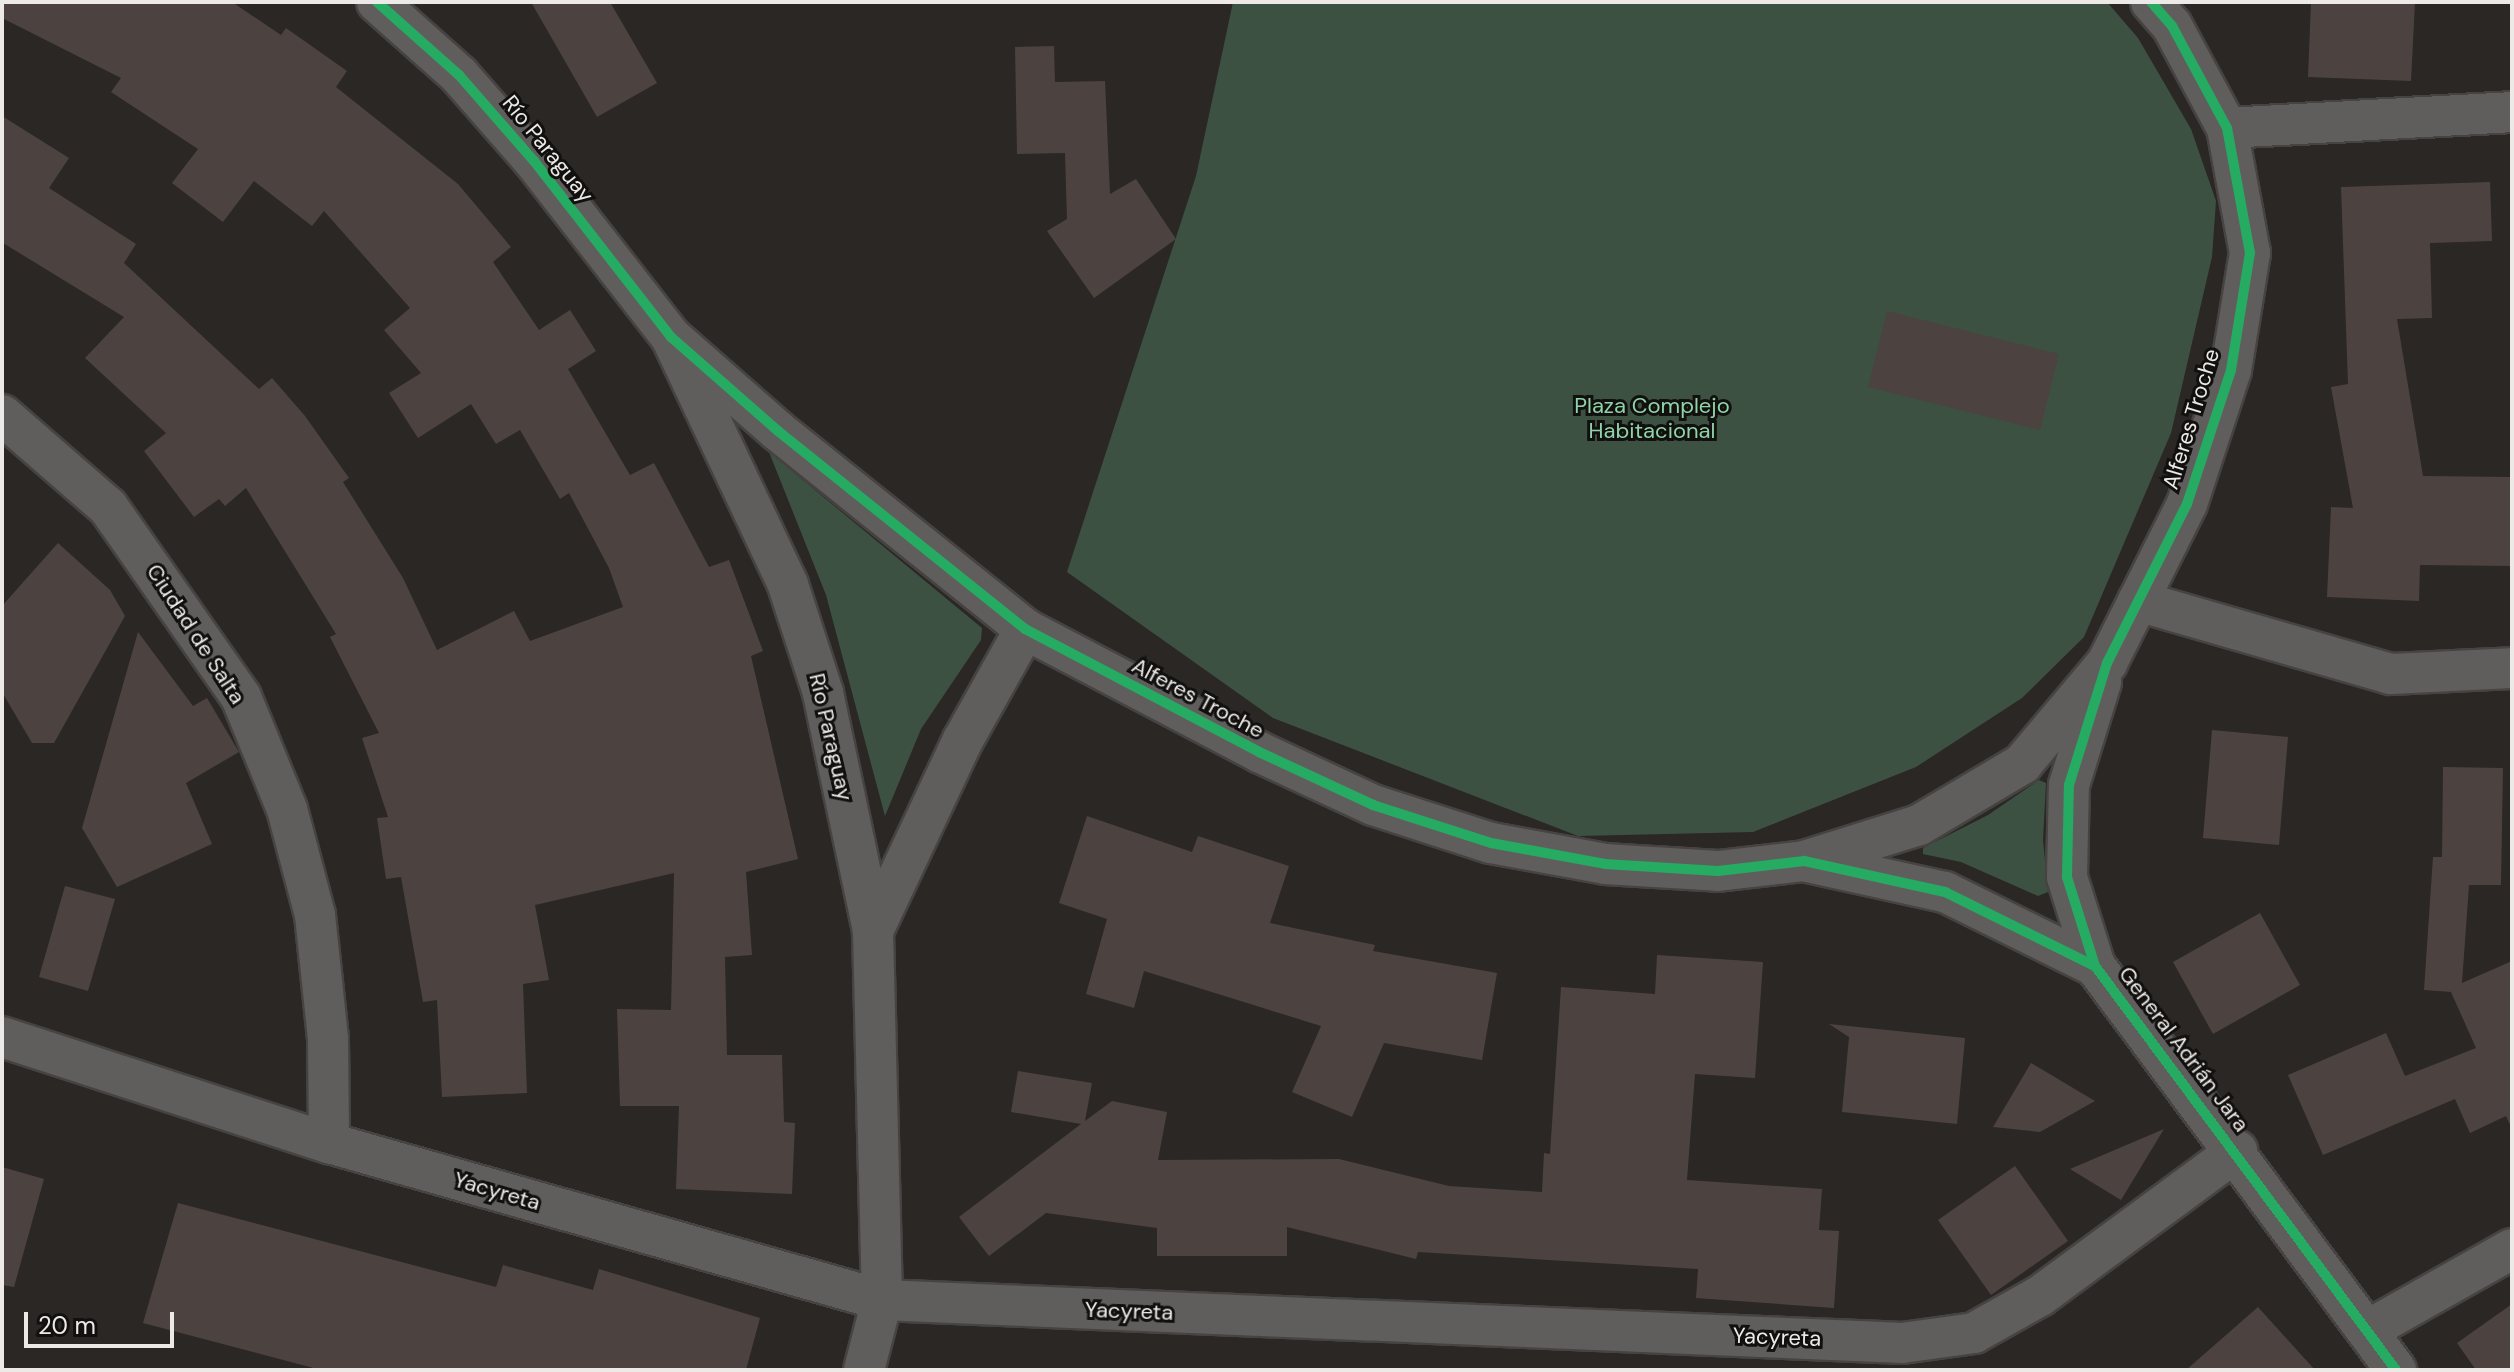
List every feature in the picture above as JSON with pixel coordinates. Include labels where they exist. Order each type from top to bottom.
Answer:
[{"type":"street","name":"Río Paraguay","points":[[377,2],[459,75],[534,161],[671,337],[788,585],[823,693],[873,931],[882,1300],[864,1370]]},
{"type":"street","name":"Alferes Troche","points":[[671,337],[778,431],[1025,629],[1330,786],[1373,805],[1491,843],[1605,864],[1704,870],[1804,861],[1919,825],[2022,764],[2107,663],[2187,504],[2231,370],[2250,253],[2227,128],[2172,26],[2151,2]]},
{"type":"street","points":[[2227,128],[2512,112]]},
{"type":"street","name":"Ciudad de Salta","points":[[2,415],[108,507],[241,697],[287,809],[315,915],[328,1039],[329,1143]]},
{"type":"street","points":[[2138,601],[2391,674],[2512,668]]},
{"type":"street","points":[[873,931],[963,740],[1025,629]]},
{"type":"street","points":[[2095,966],[2067,877],[2069,785],[2107,663]]},
{"type":"street","name":"General Adrián Jara","points":[[1804,861],[1945,892],[2095,966],[2237,1151],[2396,1370]]},
{"type":"street","name":"Yacyreta","points":[[2,1037],[329,1143],[882,1300],[1902,1343],[1974,1333],[2040,1296],[2237,1151]]},
{"type":"street","points":[[2368,1330],[2512,1249]]},
{"type":"green space","name":"Plaza Complejo Habitacional","points":[[1233,2],[2107,2],[2138,38],[2191,129],[2216,201],[2212,257],[2171,433],[2084,637],[2022,698],[1916,767],[1753,832],[1578,836],[1273,718],[1067,572],[1196,176]]},
{"type":"green space","points":[[769,452],[982,628],[981,640],[921,729],[885,816],[826,595]]},
{"type":"green space","points":[[2039,780],[2046,783],[2043,840],[2048,892],[2038,896],[1961,862],[1923,854],[1923,848],[1988,815]]},
{"type":"building","points":[[2,2],[232,2],[281,35],[286,28],[347,71],[336,87],[458,184],[511,247],[493,262],[539,330],[570,310],[596,351],[568,369],[630,475],[654,463],[709,567],[729,560],[763,651],[751,656],[798,859],[746,872],[752,955],[725,957],[727,1055],[782,1055],[784,1122],[795,1123],[792,1194],[676,1189],[679,1106],[620,1106],[617,1009],[671,1010],[674,873],[535,905],[549,980],[523,984],[527,1093],[442,1097],[437,1000],[423,1002],[401,877],[386,879],[377,818],[388,817],[362,738],[379,733],[330,637],[336,634],[246,488],[225,506],[219,499],[194,517],[144,451],[166,433],[85,358],[124,317],[3,243],[2,116],[69,158],[49,188],[136,244],[124,263],[259,389],[272,378],[305,416],[349,478],[343,482],[403,578],[437,650],[514,611],[530,641],[623,607],[609,568],[569,493],[560,499],[520,430],[496,444],[471,404],[418,438],[389,393],[421,373],[384,330],[410,308],[324,211],[312,226],[254,181],[223,222],[172,183],[198,149],[111,92],[121,78],[2,18]]},
{"type":"building","points":[[531,2],[610,2],[657,83],[597,117]]},
{"type":"building","points":[[2311,2],[2415,2],[2411,81],[2308,77]]},
{"type":"building","points":[[1054,46],[1055,82],[1105,81],[1110,194],[1136,179],[1176,239],[1094,298],[1047,231],[1067,219],[1065,153],[1017,154],[1015,47]]},
{"type":"building","points":[[2490,182],[2492,241],[2430,243],[2432,318],[2397,319],[2423,476],[2512,477],[2512,566],[2420,565],[2419,601],[2327,597],[2331,507],[2353,508],[2331,387],[2348,384],[2341,187]]},
{"type":"building","points":[[1887,311],[2059,354],[2040,430],[1868,387]]},
{"type":"building","points":[[58,543],[110,590],[125,616],[54,743],[32,743],[2,692],[2,606]]},
{"type":"building","points":[[138,632],[193,706],[207,698],[239,752],[186,783],[212,844],[117,887],[82,828]]},
{"type":"building","points":[[2212,730],[2288,737],[2279,845],[2203,838]]},
{"type":"building","points":[[2443,767],[2503,768],[2501,885],[2469,885],[2462,983],[2512,961],[2512,1129],[2506,1116],[2470,1133],[2455,1099],[2323,1155],[2288,1075],[2386,1033],[2405,1076],[2476,1048],[2451,992],[2424,990],[2433,857],[2442,857]]},
{"type":"building","points":[[1087,816],[1192,852],[1198,836],[1289,866],[1270,923],[1375,945],[1373,951],[1497,973],[1482,1060],[1384,1043],[1352,1117],[1292,1092],[1321,1026],[1144,971],[1134,1008],[1086,994],[1107,919],[1059,903]]},
{"type":"building","points":[[65,886],[115,899],[88,991],[39,977]]},
{"type":"building","points":[[2260,913],[2300,985],[2213,1034],[2173,962]]},
{"type":"building","points":[[1657,955],[1763,962],[1755,1078],[1695,1074],[1687,1180],[1822,1189],[1819,1230],[1839,1231],[1834,1308],[1696,1298],[1698,1269],[1418,1252],[1416,1259],[1287,1227],[1287,1256],[1157,1256],[1157,1228],[1046,1213],[989,1256],[959,1217],[1081,1124],[1011,1112],[1018,1071],[1092,1083],[1085,1121],[1112,1101],[1167,1112],[1158,1160],[1339,1159],[1449,1186],[1542,1192],[1544,1153],[1550,1154],[1561,987],[1655,994]]},
{"type":"building","points":[[1829,1024],[1965,1038],[1957,1124],[1842,1112],[1849,1037]]},
{"type":"building","points":[[2031,1063],[2095,1101],[2040,1132],[1993,1127]]},
{"type":"building","points":[[2164,1129],[2121,1200],[2070,1169]]},
{"type":"building","points":[[2015,1166],[2068,1241],[1991,1295],[1938,1220]]},
{"type":"building","points":[[2,1167],[44,1179],[14,1287],[2,1285]]},
{"type":"building","points":[[178,1203],[496,1287],[503,1265],[593,1290],[599,1269],[760,1318],[746,1370],[321,1370],[143,1323]]},
{"type":"building","points":[[2512,1304],[2512,1370],[2476,1370],[2457,1343]]},
{"type":"building","points":[[2258,1307],[2315,1370],[2186,1370]]},
{"type":"cycle path","points":[[377,2],[459,75],[534,161],[671,337],[778,431],[1025,629],[1259,752],[1373,805],[1491,843],[1605,864],[1718,871],[1804,861],[1945,892],[2095,966],[2396,1370]]},
{"type":"cycle path","points":[[2095,966],[2067,877],[2069,785],[2107,663],[2187,504],[2231,370],[2250,253],[2227,128],[2172,26],[2151,2]]}]
